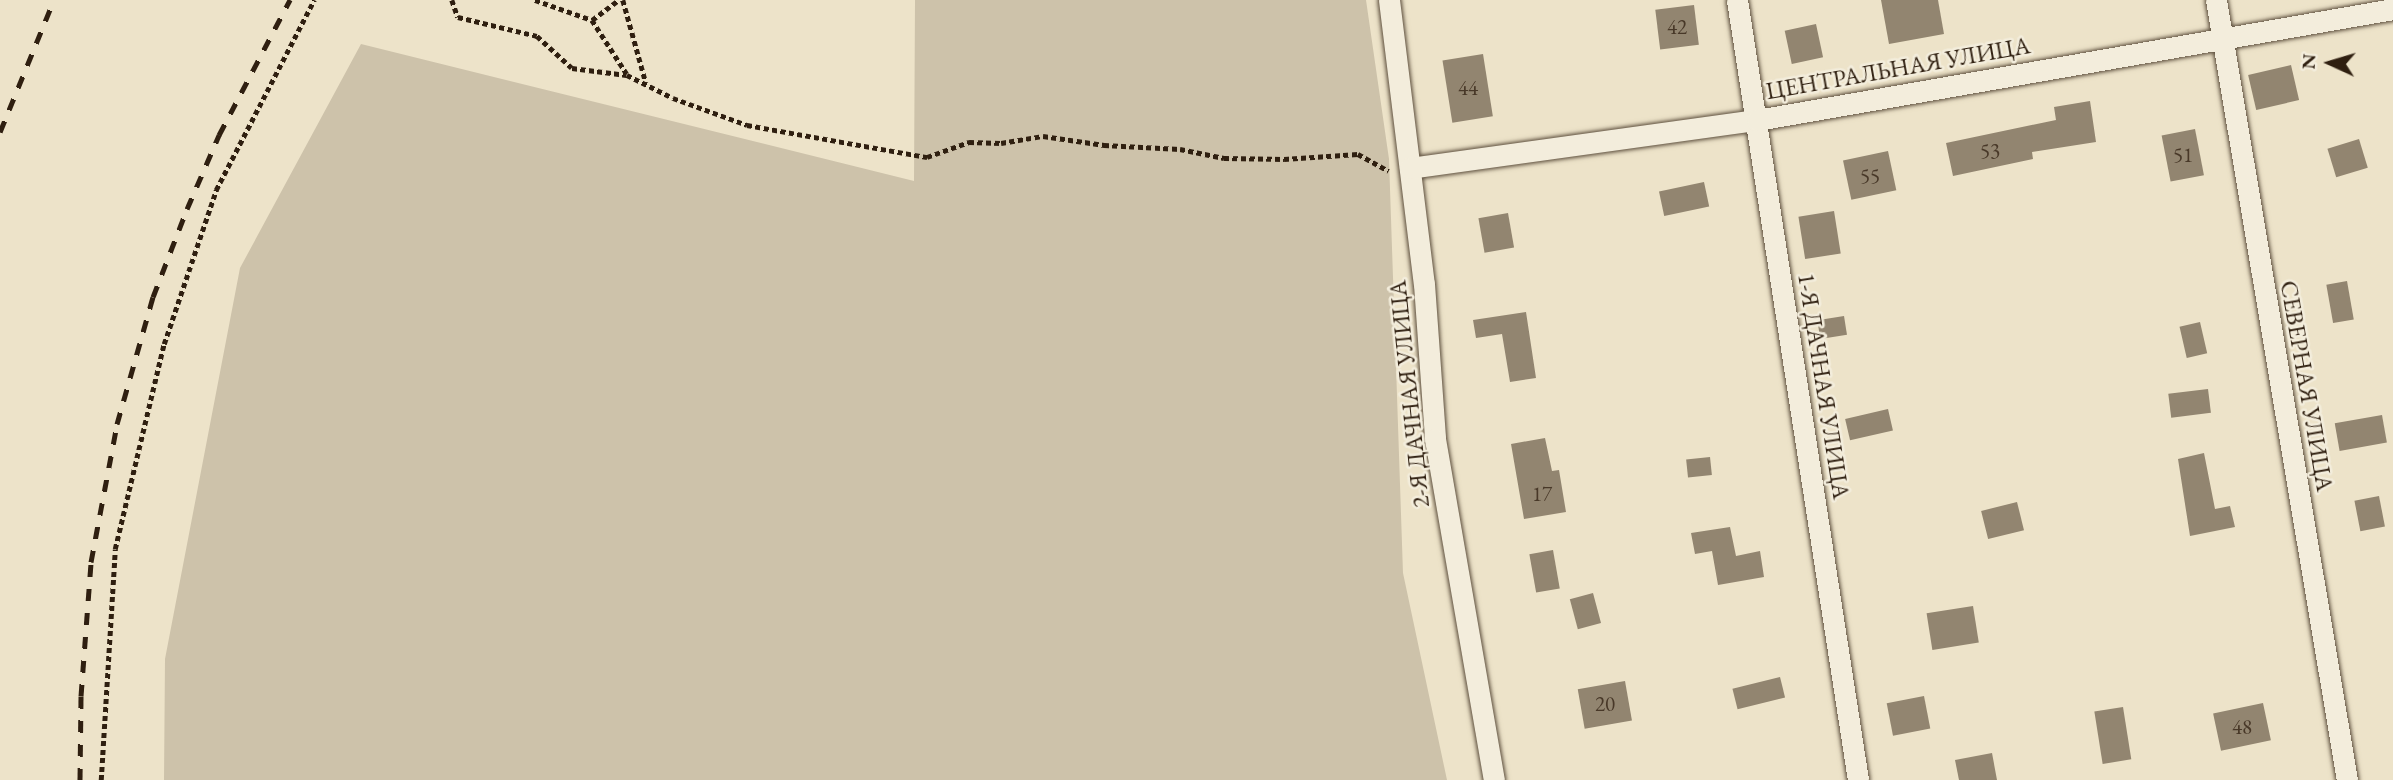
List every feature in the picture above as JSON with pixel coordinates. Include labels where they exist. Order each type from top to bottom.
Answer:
[{"type":"street","name":"2-Я ДАЧНАЯ УЛИЦА","points":[[1389,0],[1424,284],[1435,439],[1494,780]]},
{"type":"street","name":"1-Я ДАЧНАЯ УЛИЦА","points":[[1737,0],[1858,780]]},
{"type":"street","name":"СЕВЕРНАЯ УЛИЦА","points":[[2216,0],[2347,780]]},
{"type":"street","name":"ЦЕНТРАЛЬНАЯ УЛИЦА","points":[[1410,169],[1757,120],[2393,9]]},
{"type":"path","points":[[101,780],[115,549],[164,344],[216,190],[314,0]]},
{"type":"path","points":[[452,0],[458,17],[537,36],[572,68],[628,75],[673,98],[747,125],[927,157],[969,142],[1001,142],[1043,136],[1083,139],[1104,145],[1180,149],[1224,158],[1284,159],[1358,154],[1388,172],[1410,169]]},
{"type":"path","points":[[535,0],[592,20],[628,75]]},
{"type":"path","points":[[592,20],[621,0],[647,84]]},
{"type":"shaded area","points":[[915,0],[1366,0],[1389,159],[1403,573],[1447,780],[164,780],[165,659],[240,268],[361,44],[914,181]]},
{"type":"building","points":[[1881,0],[1938,0],[1944,34],[1889,44]]},
{"type":"building","points":[[1694,5],[1699,45],[1660,49],[1655,10]]},
{"type":"building","points":[[1816,24],[1823,57],[1792,64],[1785,31]]},
{"type":"building","points":[[1483,54],[1493,116],[1452,123],[1443,60]]},
{"type":"building","points":[[2291,65],[2299,100],[2256,110],[2248,75]]},
{"type":"building","points":[[2090,101],[2096,142],[2032,152],[2033,159],[1953,176],[1946,143],[2056,120],[2054,107]]},
{"type":"building","points":[[2195,129],[2204,175],[2171,182],[2162,135]]},
{"type":"building","points":[[2359,139],[2368,168],[2336,177],[2327,149]]},
{"type":"building","points":[[1888,151],[1896,190],[1851,200],[1843,161]]},
{"type":"building","points":[[1704,182],[1709,206],[1664,216],[1659,192]]},
{"type":"building","points":[[1834,211],[1841,253],[1805,259],[1798,217]]},
{"type":"building","points":[[1508,213],[1514,247],[1485,253],[1478,218]]},
{"type":"building","points":[[2347,281],[2354,319],[2333,323],[2326,285]]},
{"type":"building","points":[[1526,312],[1536,378],[1510,382],[1502,334],[1476,338],[1473,320]]},
{"type":"building","points":[[1844,316],[1847,335],[1820,339],[1817,320]]},
{"type":"building","points":[[2200,322],[2207,353],[2187,358],[2180,327]]},
{"type":"building","points":[[2208,389],[2211,413],[2171,418],[2168,394]]},
{"type":"building","points":[[1888,409],[1893,430],[1850,440],[1845,419]]},
{"type":"building","points":[[2382,415],[2387,443],[2340,451],[2335,423]]},
{"type":"building","points":[[1545,438],[1552,471],[1559,470],[1566,512],[1524,519],[1511,444]]},
{"type":"building","points":[[2204,453],[2215,509],[2230,506],[2235,527],[2190,536],[2178,459]]},
{"type":"building","points":[[1710,457],[1712,475],[1688,477],[1686,460]]},
{"type":"building","points":[[2379,496],[2385,526],[2360,531],[2354,501]]},
{"type":"building","points":[[2017,502],[2024,530],[1988,539],[1981,511]]},
{"type":"building","points":[[1730,527],[1736,556],[1760,551],[1764,577],[1718,585],[1712,551],[1695,554],[1691,533]]},
{"type":"building","points":[[1553,550],[1560,588],[1536,593],[1529,554]]},
{"type":"building","points":[[1593,593],[1601,623],[1578,629],[1570,599]]},
{"type":"building","points":[[1973,606],[1979,643],[1932,650],[1927,613]]},
{"type":"building","points":[[1780,677],[1785,697],[1738,709],[1732,689]]},
{"type":"building","points":[[1625,681],[1632,720],[1585,729],[1578,689]]},
{"type":"building","points":[[1924,696],[1930,728],[1893,736],[1887,703]]},
{"type":"building","points":[[2263,703],[2271,740],[2221,751],[2213,714]]},
{"type":"building","points":[[2123,707],[2131,759],[2103,764],[2094,712]]},
{"type":"building","points":[[1992,753],[1997,780],[1959,780],[1955,760]]},
{"type":"railway","points":[[0,132],[54,0]]},
{"type":"railway","points":[[80,780],[81,696],[91,562],[117,424],[153,297],[187,209],[219,135],[290,0]]}]
